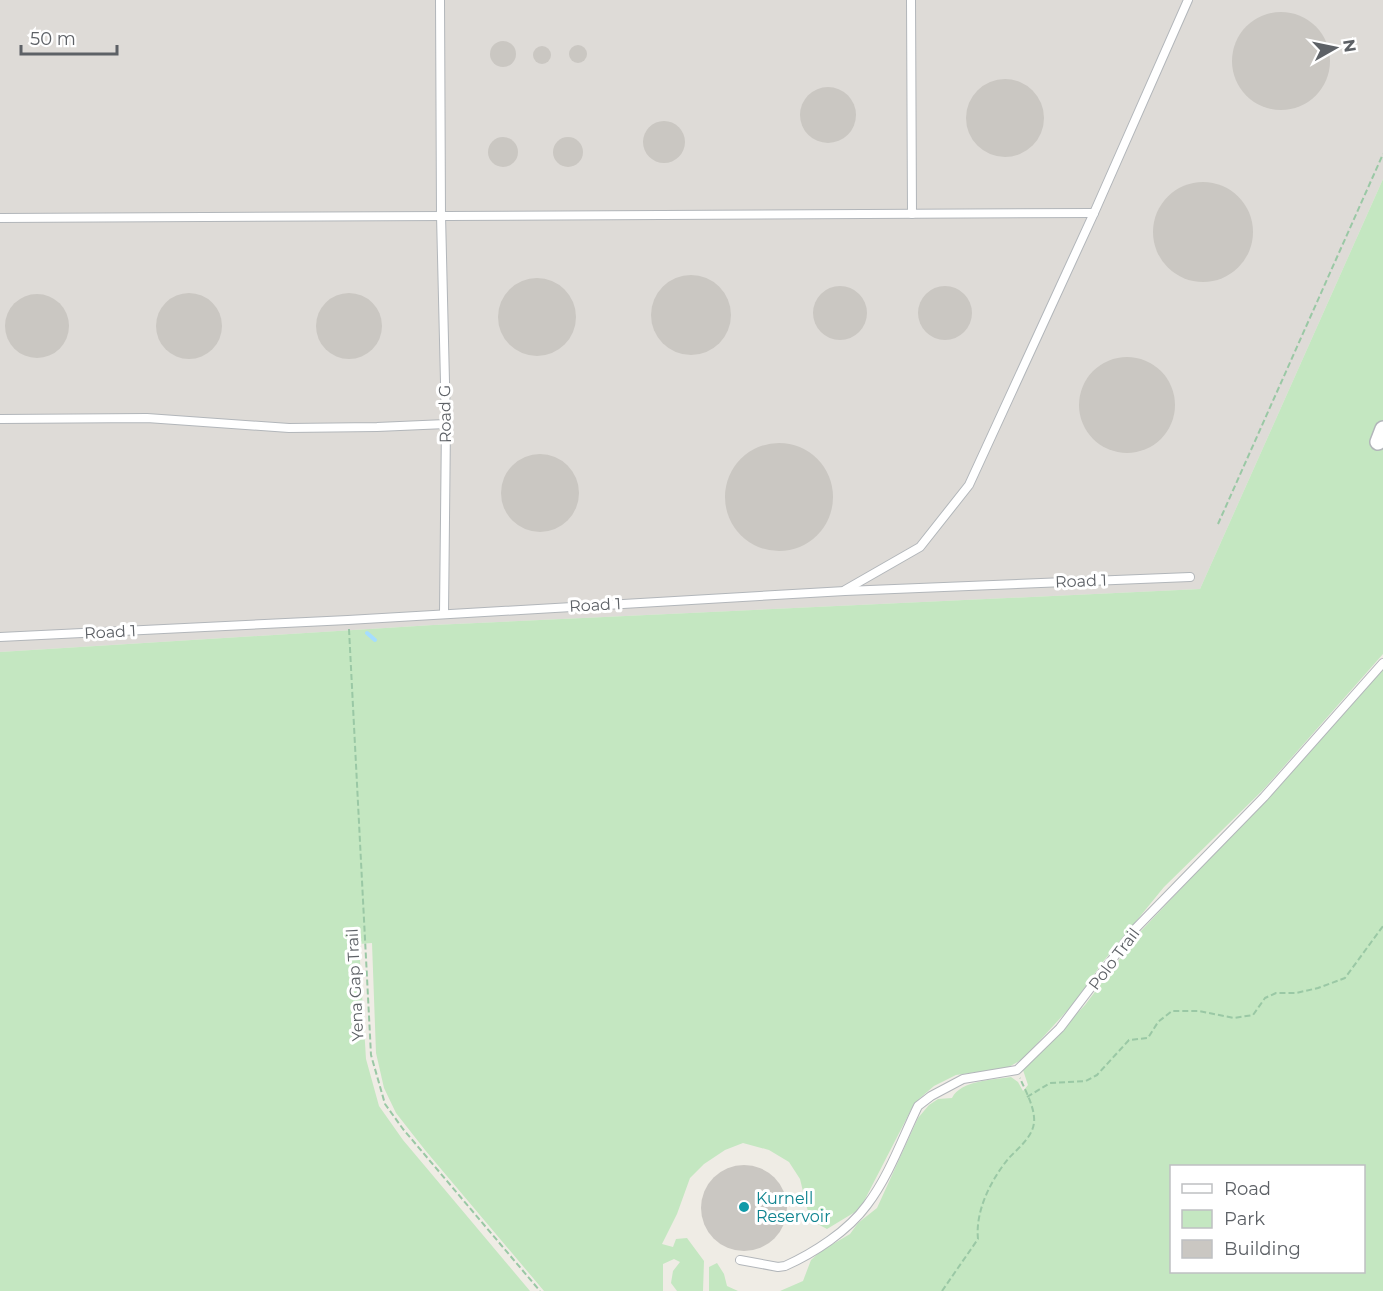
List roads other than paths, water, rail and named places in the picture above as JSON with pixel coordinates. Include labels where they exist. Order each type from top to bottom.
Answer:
[{"type":"lane","name":"Road G","points":[[440,0],[441,215],[446,424],[444,614]]},
{"type":"lane","points":[[911,0],[912,214]]},
{"type":"lane","points":[[845,591],[920,547],[969,485],[1094,213],[1188,0]]},
{"type":"lane","points":[[0,218],[1094,213]]},
{"type":"lane","points":[[0,419],[147,418],[289,428],[446,424]]},
{"type":"lane","name":"Road 1","points":[[0,637],[348,620],[845,591],[1190,577]]},
{"type":"lane","name":"Polo Trail","points":[[740,1260],[778,1267],[785,1266],[823,1244],[849,1224],[867,1206],[886,1174],[918,1106],[924,1100],[963,1079],[1017,1070],[1060,1028],[1136,928],[1264,797],[1383,663]]},
{"type":"waterway","points":[[367,633],[375,640]]},
{"type":"place","name":"Kurnell Reservoir","points":[[744,1207]]}]
